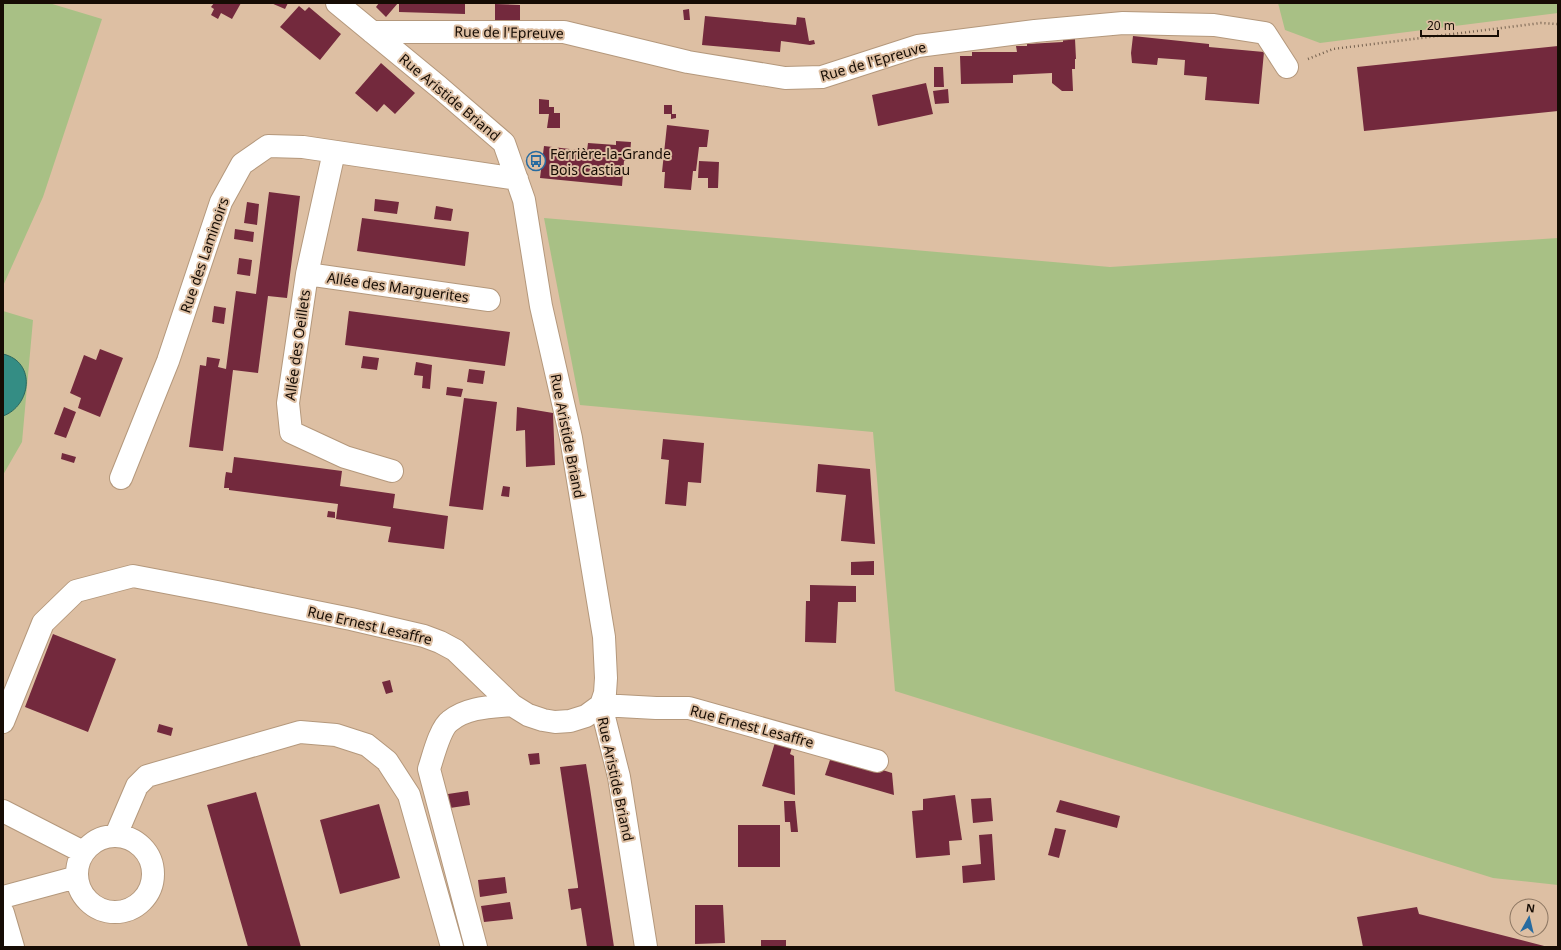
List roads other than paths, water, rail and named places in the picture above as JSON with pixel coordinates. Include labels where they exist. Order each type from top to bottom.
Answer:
[{"type":"street","name":"Rue Aristide Briand","points":[[337,3],[440,87],[504,143],[524,200],[541,306],[571,438],[604,637],[606,678],[605,693],[601,705],[619,778],[646,947]]},
{"type":"street","name":"Rue de l'Epreuve","points":[[372,32],[564,32],[688,62],[784,78],[822,77],[918,46],[1035,31],[1123,23],[1214,25],[1265,34],[1287,67]]},
{"type":"street","name":"Rue des Laminoirs","points":[[120,478],[168,361],[221,202],[242,164],[268,146],[303,147],[517,179]]},
{"type":"street","name":"Allée des Oeillets","points":[[334,152],[307,274],[288,404],[291,432],[345,457],[392,471]]},
{"type":"street","name":"Allée des Marguerites","points":[[307,274],[489,300]]},
{"type":"street","name":"Rue Ernest Lesaffre","points":[[3,722],[43,623],[76,591],[133,576],[343,617],[424,636],[455,650],[512,705],[528,715],[543,720],[570,722],[586,716],[601,705],[689,708],[876,762]]},
{"type":"street","points":[[476,947],[429,769],[437,744],[449,721],[470,710],[512,705]]},
{"type":"street","points":[[116,835],[137,786],[147,776],[300,732],[336,735],[367,745],[387,761],[409,795],[452,947]]},
{"type":"street","points":[[3,811],[83,852]]},
{"type":"street","points":[[116,835],[128,838],[138,844],[147,853],[152,864],[153,876],[150,888],[144,898],[135,906],[123,910],[110,911],[98,907],[87,900],[80,889],[77,877],[78,864],[83,852],[92,843],[104,837],[116,835]]},
{"type":"street","points":[[3,897],[77,877]]},
{"type":"street","points":[[3,912],[13,947]]},
{"type":"water","points":[[3,354],[14,359],[21,366],[25,374],[26,384],[20,403],[12,411],[3,416]]},
{"type":"place","name":"Ferrière-la-Grande Bois Castiau","points":[[536,161]]}]
